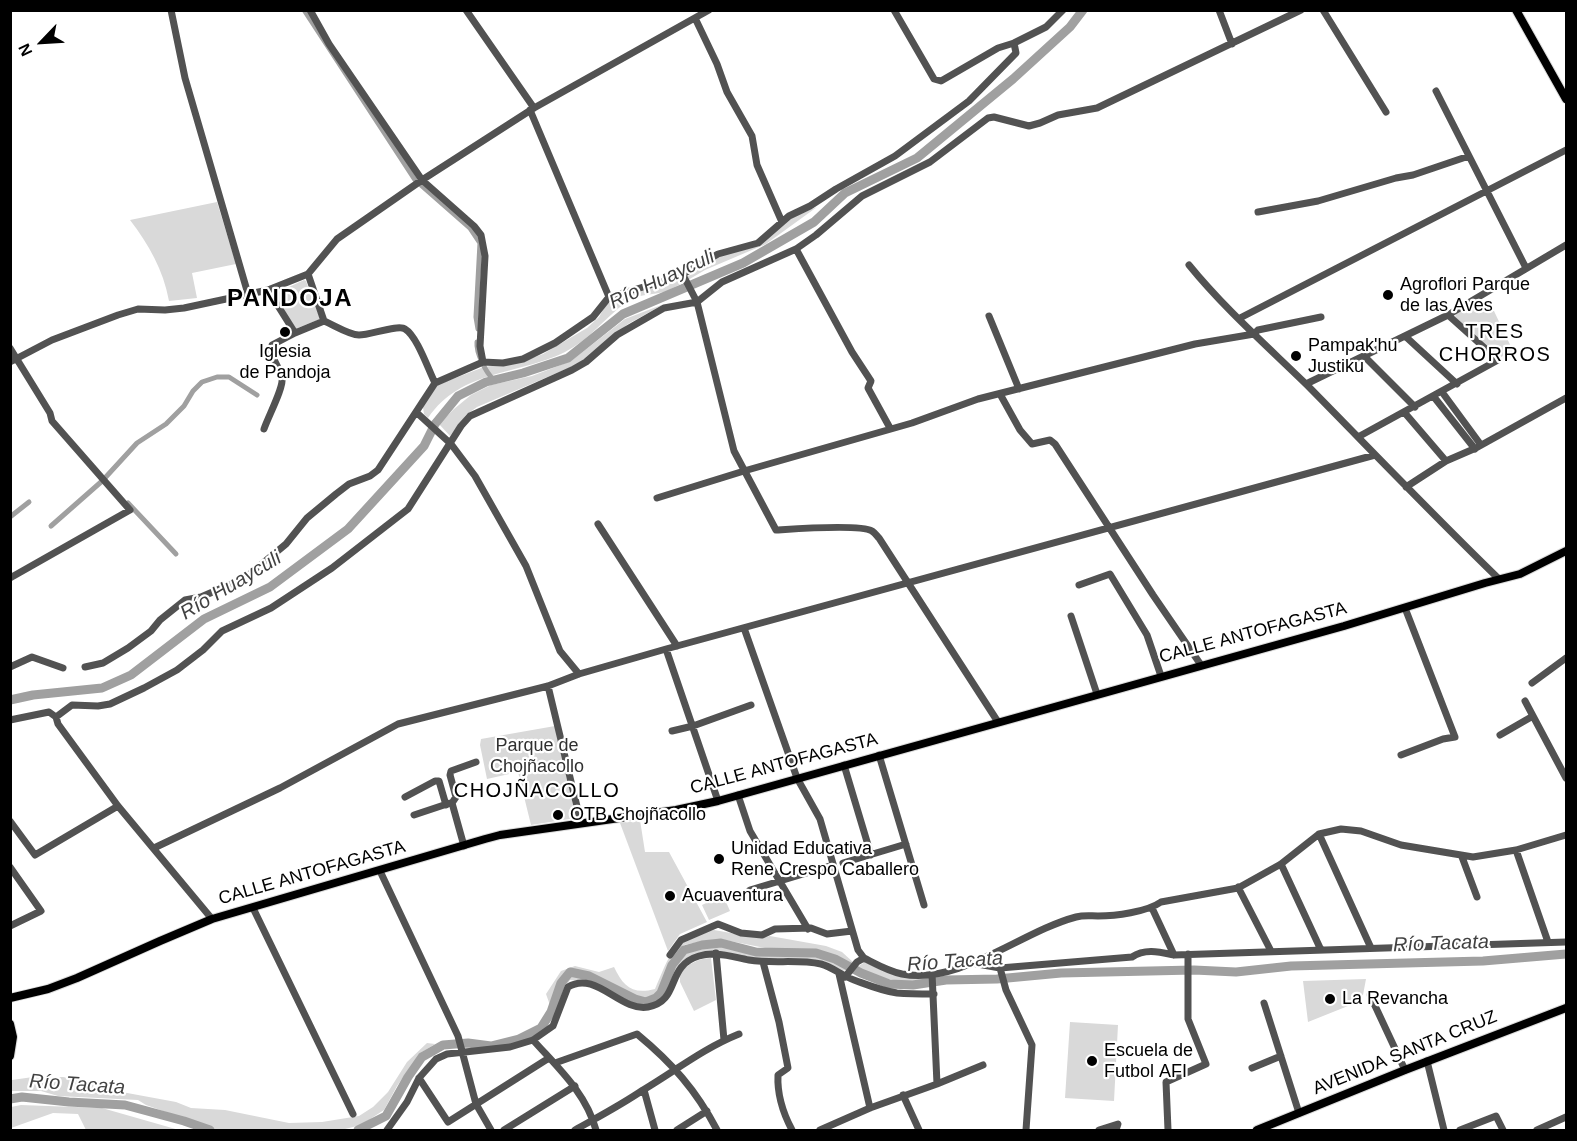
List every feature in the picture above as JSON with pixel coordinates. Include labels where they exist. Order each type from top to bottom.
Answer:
[{"type":"main road","points":[[1516,10],[1564,88],[1566,99]]},
{"type":"main road","name":"CALLE ANTOFAGASTA","points":[[10,998],[48,990],[212,919],[500,835],[676,810],[718,801],[1405,608],[1520,574],[1566,551]]},
{"type":"main road","name":"AVENIDA SANTA CRUZ","points":[[1257,1131],[1427,1061],[1566,1008]]},
{"type":"main road","points":[[10,1024],[13,1037],[10,1056]]},
{"type":"street","points":[[171,10],[185,78],[248,294]]},
{"type":"street","points":[[309,10],[329,44],[422,180],[474,226],[481,235],[485,256],[480,346],[483,362]]},
{"type":"street","points":[[466,10],[532,109],[609,297]]},
{"type":"street","points":[[13,360],[71,332],[138,309],[165,310],[268,290],[308,274],[337,239],[422,180],[532,109],[710,10]]},
{"type":"street","points":[[894,10],[934,79],[940,81],[998,48],[1014,43],[1046,27],[1063,10]]},
{"type":"street","points":[[1219,10],[1232,44]]},
{"type":"street","points":[[56,717],[72,705],[110,704],[144,688],[177,670],[203,650],[222,631],[271,608],[332,568],[408,509],[461,426],[470,416],[572,370],[586,362],[617,335],[664,308],[695,299],[722,282],[796,249],[862,196],[930,162],[988,118],[994,117],[1029,126],[1058,115],[1097,108],[1301,10]]},
{"type":"street","points":[[1323,10],[1386,112]]},
{"type":"street","points":[[695,18],[717,64],[727,92],[752,136],[758,165],[782,222]]},
{"type":"street","points":[[85,668],[103,663],[128,648],[151,631],[160,620],[185,600],[201,597],[245,578],[286,544],[307,518],[336,494],[378,470],[435,382],[483,362],[503,363],[523,359],[555,343],[592,317],[609,297],[684,278],[718,254],[758,243],[789,216],[810,207],[836,189],[895,156],[969,101],[1016,53],[1014,43]]},
{"type":"street","points":[[1436,91],[1526,268]]},
{"type":"street","points":[[1239,318],[1566,150]]},
{"type":"street","points":[[1258,212],[1318,201],[1413,175],[1469,156]]},
{"type":"street","points":[[1306,384],[1448,315],[1566,245]]},
{"type":"street","points":[[796,249],[852,352],[871,381],[868,388],[890,428]]},
{"type":"street","points":[[1189,264],[1203,282],[1254,334],[1499,579]]},
{"type":"street","points":[[308,274],[324,321]]},
{"type":"street","points":[[684,278],[695,299],[734,450],[776,530],[830,527],[872,531],[879,538],[998,722]]},
{"type":"street","points":[[268,290],[295,333]]},
{"type":"street","points":[[1358,437],[1498,360],[1448,315]]},
{"type":"street","points":[[988,316],[1019,389]]},
{"type":"street","points":[[657,498],[912,423],[962,404],[1195,344],[1254,334],[1258,330],[1321,317]]},
{"type":"street","points":[[264,429],[282,387],[282,378],[272,355],[272,345],[324,321],[358,335],[382,332],[398,326],[404,327],[411,334],[435,382]]},
{"type":"street","points":[[1405,336],[1457,384]]},
{"type":"street","points":[[10,348],[13,360],[50,413],[52,421],[130,510],[10,578]]},
{"type":"street","points":[[1364,356],[1415,407]]},
{"type":"street","points":[[1442,392],[1478,447]]},
{"type":"street","points":[[1000,394],[1020,430],[1032,444],[1050,440],[1055,444],[1201,665]]},
{"type":"street","points":[[1434,397],[1478,447]]},
{"type":"street","points":[[1406,487],[1446,461],[1478,447],[1566,399]]},
{"type":"street","points":[[416,412],[451,444],[475,476],[524,561],[557,644],[579,674]]},
{"type":"street","points":[[1404,412],[1446,461]]},
{"type":"street","points":[[154,848],[280,788],[398,724],[548,686],[579,674],[666,649],[1375,455]]},
{"type":"street","points":[[598,524],[677,646]]},
{"type":"street","points":[[1078,585],[1110,574],[1147,635],[1161,676]]},
{"type":"street","points":[[1401,755],[1443,739],[1455,737],[1405,608]]},
{"type":"street","points":[[1071,616],[1097,694]]},
{"type":"street","points":[[744,628],[797,777],[820,819],[858,950],[864,958],[896,972],[931,979],[972,963],[1051,924],[1086,915],[1099,916],[1152,908],[1161,903],[1238,887],[1281,864],[1319,834],[1341,829],[1361,831],[1401,846],[1462,856],[1491,855],[1516,850],[1566,835]]},
{"type":"street","points":[[666,649],[718,801]]},
{"type":"street","points":[[10,667],[32,657],[63,668]]},
{"type":"street","points":[[1532,683],[1566,658]]},
{"type":"street","points":[[548,686],[581,823]]},
{"type":"street","points":[[1525,701],[1566,778]]},
{"type":"street","points":[[672,731],[693,726],[751,705]]},
{"type":"street","points":[[10,720],[49,712],[56,717],[58,724],[118,807],[212,919]]},
{"type":"street","points":[[1500,735],[1533,716]]},
{"type":"street","points":[[879,755],[924,905]]},
{"type":"street","points":[[414,815],[449,804],[456,797],[451,771],[476,762]]},
{"type":"street","points":[[844,765],[871,855]]},
{"type":"street","points":[[405,797],[439,781],[464,846]]},
{"type":"street","points":[[738,795],[750,831],[808,928]]},
{"type":"street","points":[[10,821],[35,855],[118,807]]},
{"type":"street","points":[[1319,834],[1371,948]]},
{"type":"street","points":[[843,863],[906,844]]},
{"type":"street","points":[[1516,850],[1548,942]]},
{"type":"street","points":[[1462,856],[1477,897]]},
{"type":"street","points":[[1281,864],[1321,950]]},
{"type":"street","points":[[750,891],[833,865]]},
{"type":"street","points":[[10,927],[40,911],[12,871]]},
{"type":"street","points":[[380,871],[460,1046],[476,1104],[491,1131]]},
{"type":"street","points":[[1238,887],[1271,951]]},
{"type":"street","points":[[253,908],[353,1114]]},
{"type":"street","points":[[1152,908],[1174,956]]},
{"type":"street","points":[[670,955],[681,940],[718,924],[741,933],[762,935],[775,929],[808,928],[827,934],[852,931]]},
{"type":"street","points":[[972,963],[1002,975],[1132,957],[1138,952],[1157,951],[1174,956],[1566,942]]},
{"type":"street","points":[[716,953],[724,1040]]},
{"type":"street","points":[[387,1131],[408,1102],[419,1078],[436,1059],[460,1046],[510,1047],[533,1040],[553,1026],[568,987],[574,984],[587,983],[633,1006],[646,1008],[658,1004],[667,996],[678,970],[687,961],[700,955],[716,953],[763,962],[824,964],[879,989],[898,993],[934,994]]},
{"type":"street","points":[[1168,1131],[1166,1082],[1206,1064],[1188,1019],[1188,954]]},
{"type":"street","points":[[845,975],[864,958]]},
{"type":"street","points":[[763,962],[788,1068],[778,1075],[777,1087],[785,1117],[792,1131]]},
{"type":"street","points":[[845,975],[870,1108]]},
{"type":"street","points":[[1002,975],[1006,990],[1032,1046],[1026,1131]]},
{"type":"street","points":[[931,979],[934,994],[937,1084]]},
{"type":"street","points":[[1370,995],[1405,1070]]},
{"type":"street","points":[[1264,1003],[1299,1113]]},
{"type":"street","points":[[419,1078],[448,1122],[552,1061],[637,1034],[660,1053],[695,1091],[717,1131]]},
{"type":"street","points":[[575,1131],[644,1090],[674,1069],[724,1040],[739,1035]]},
{"type":"street","points":[[533,1040],[575,1086],[594,1120],[596,1131]]},
{"type":"street","points":[[1252,1068],[1281,1056]]},
{"type":"street","points":[[1427,1061],[1444,1131]]},
{"type":"street","points":[[820,1131],[870,1108],[982,1065]]},
{"type":"street","points":[[504,1131],[575,1086]]},
{"type":"street","points":[[644,1090],[655,1131]]},
{"type":"street","points":[[903,1095],[919,1131]]},
{"type":"street","points":[[677,1131],[707,1110]]},
{"type":"street","points":[[1460,1131],[1496,1116],[1503,1131]]},
{"type":"street","points":[[1537,1131],[1566,1116]]},
{"type":"street","points":[[1099,1131],[1118,1124],[1116,1131]]},
{"type":"green space","points":[[217,202],[236,264],[192,273],[197,298],[169,301],[163,278],[154,258],[130,220]]},
{"type":"green space","points":[[817,207],[766,244],[705,270],[688,280],[687,277],[719,256],[749,248],[790,218]]},
{"type":"green space","points":[[304,280],[320,319],[295,329],[276,296],[278,292]]},
{"type":"green space","points":[[679,280],[681,284],[666,291],[630,300],[582,342],[565,352],[473,382],[457,390],[442,402],[428,418],[424,414],[423,407],[437,385],[484,367],[521,362],[543,354],[587,328],[613,300]]},
{"type":"green space","points":[[664,304],[628,324],[584,360],[477,407],[466,415],[450,436],[439,424],[471,395],[491,385],[532,376],[571,361],[625,319]]},
{"type":"green space","points":[[1465,309],[1494,311],[1513,351],[1499,358],[1455,317]]},
{"type":"green space","name":"Parque de Chojñacollo","points":[[555,726],[576,818],[531,825],[518,772],[487,779],[480,745],[481,739]]},
{"type":"green space","name":"Acuaventura","points":[[640,820],[645,852],[669,852],[707,922],[680,934],[668,951],[620,823]]},
{"type":"green space","points":[[723,895],[730,911],[709,920],[702,905]]},
{"type":"green space","points":[[714,930],[759,938],[770,936],[826,946],[842,952],[854,963],[851,966],[817,951],[775,950],[720,939],[703,941],[684,945],[670,964],[660,991],[649,998],[640,999],[591,974],[569,970],[560,981],[551,1008],[546,994],[561,971],[575,966],[599,972],[614,967],[625,984],[634,990],[655,989],[669,957],[681,942],[700,933]]},
{"type":"green space","points":[[722,946],[756,954],[815,955],[850,969],[842,971],[824,961],[758,959],[720,951],[688,960],[659,1002],[640,1006],[606,988],[586,981],[570,980],[553,1017],[544,1028],[553,1012],[562,987],[572,976],[590,977],[631,999],[640,1003],[648,1003],[662,995],[680,959],[686,954],[698,949]]},
{"type":"green space","points":[[711,958],[716,1000],[694,1011],[680,982],[680,973],[694,962]]},
{"type":"green space","points":[[865,962],[896,974],[930,975],[929,980],[901,981],[883,978],[857,967]]},
{"type":"green space","name":"La Revancha","points":[[1366,979],[1363,995],[1347,1003],[1348,1006],[1308,1022],[1303,981]]},
{"type":"green space","name":"Escuela de Futbol AFI","points":[[1070,1022],[1118,1025],[1114,1101],[1065,1098]]},
{"type":"green space","points":[[427,1043],[435,1044],[422,1052],[408,1070],[384,1110],[361,1125],[341,1130],[217,1130],[146,1105],[138,1100],[58,1096],[41,1091],[11,1091],[12,1080],[63,1077],[95,1083],[111,1090],[176,1102],[191,1108],[225,1110],[289,1123],[322,1122],[359,1116],[373,1107],[388,1092],[407,1062]]},
{"type":"green space","points":[[21,1105],[102,1108],[179,1130],[86,1130],[78,1114],[53,1113],[11,1128],[11,1107]]},
{"type":"waterway","points":[[304,10],[415,180]]},
{"type":"waterway","name":"Río Huayculi","points":[[10,700],[33,695],[102,688],[131,675],[204,619],[270,587],[348,529],[424,446],[435,424],[458,396],[486,382],[568,358],[623,314],[743,263],[814,222],[845,193],[917,158],[1013,79],[1070,27],[1083,10]]},
{"type":"waterway","points":[[421,185],[470,228],[480,243],[476,317],[478,329]]},
{"type":"waterway","points":[[477,342],[482,362],[494,380]]},
{"type":"waterway","points":[[104,479],[137,443],[166,424],[184,406],[202,382],[217,377],[229,377],[257,395]]},
{"type":"waterway","points":[[51,526],[101,482]]},
{"type":"waterway","points":[[10,517],[29,502]]},
{"type":"waterway","points":[[128,503],[176,554]]},
{"type":"waterway","name":"Río Tacata","points":[[358,1130],[386,1116],[422,1057],[443,1045],[468,1043],[491,1046],[519,1039],[541,1028],[551,1012],[561,983],[570,972],[589,976],[635,999],[646,1002],[661,993],[672,965],[684,950],[702,945],[721,943],[756,952],[816,953],[835,959],[889,984],[913,985],[946,980],[997,979],[1061,973],[1194,970],[1236,972],[1291,966],[1483,961],[1566,954]]},
{"type":"waterway","name":"Río Tacata","points":[[10,1099],[22,1097],[125,1105],[210,1130]]},
{"type":"place","name":"Agroflori Parque de las Aves","points":[[1388,295]]},
{"type":"place","name":"Iglesia de Pandoja","points":[[285,332]]},
{"type":"place","name":"Pampak'hu Justiku","points":[[1296,356]]},
{"type":"place","name":"OTB Chojñacollo","points":[[558,815]]},
{"type":"place","name":"Unidad Educativa Rene Crespo Caballero","points":[[719,859]]},
{"type":"place","name":"Acuaventura","points":[[670,896]]},
{"type":"place","name":"La Revancha","points":[[1330,999]]},
{"type":"place","name":"Escuela de Futbol AFI","points":[[1092,1061]]},
{"type":"district","name":"PANDOJA","points":[[290,299]]},
{"type":"district","name":"TRES CHORROS","points":[[1495,344]]},
{"type":"district","name":"CHOJÑACOLLO","points":[[537,791]]}]
